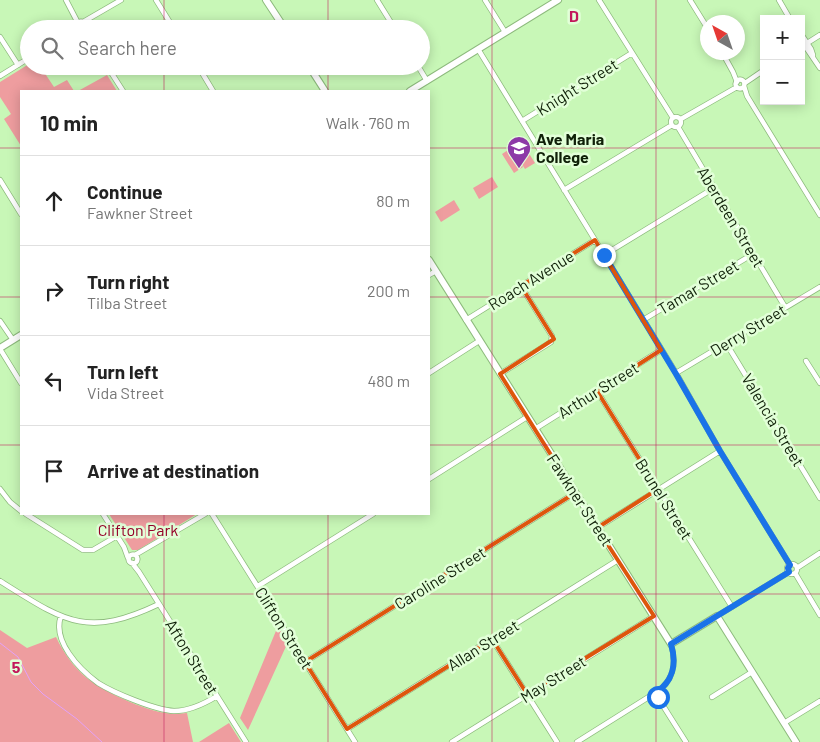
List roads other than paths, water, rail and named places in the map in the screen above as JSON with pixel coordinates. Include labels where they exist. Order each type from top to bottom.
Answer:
[{"type":"street","points":[[66,0],[78,20]]},
{"type":"street","points":[[89,20],[121,0]]},
{"type":"street","points":[[156,0],[168,20]]},
{"type":"street","points":[[266,0],[279,20]]},
{"type":"street","points":[[377,0],[389,20]]},
{"type":"street","points":[[485,0],[505,32]]},
{"type":"street","points":[[412,90],[558,0]]},
{"type":"street","points":[[599,0],[673,118],[671,121],[675,126]]},
{"type":"street","points":[[690,0],[700,16]]},
{"type":"street","points":[[779,0],[788,15]]},
{"type":"street","points":[[805,43],[820,35]]},
{"type":"street","points":[[0,37],[18,65],[0,76]]},
{"type":"street","points":[[805,45],[820,68]]},
{"type":"street","points":[[478,49],[790,565],[788,568],[789,572]]},
{"type":"street","name":"Knight Street","points":[[522,121],[632,54]]},
{"type":"street","points":[[726,60],[820,215]]},
{"type":"street","points":[[564,190],[681,123],[681,119],[760,72]]},
{"type":"street","points":[[113,75],[122,90]]},
{"type":"street","points":[[203,75],[212,90]]},
{"type":"street","points":[[314,75],[323,90]]},
{"type":"street","points":[[424,75],[427,80]]},
{"type":"street","points":[[673,118],[677,116],[681,119]]},
{"type":"street","name":"Aberdeen Street","points":[[675,126],[785,307]]},
{"type":"street","points":[[0,180],[20,212]]},
{"type":"street","points":[[604,255],[714,188]]},
{"type":"street","name":"Roach Avenue","points":[[466,320],[595,240]]},
{"type":"street","name":"Tamar Street","points":[[643,320],[753,254]]},
{"type":"street","name":"Fawkner Street","points":[[430,262],[671,644],[672,676],[667,684],[577,742]]},
{"type":"street","points":[[430,274],[436,271]]},
{"type":"street","points":[[500,374],[551,342],[552,336],[521,286]]},
{"type":"street","name":"Derry Street","points":[[676,374],[820,287]]},
{"type":"street","points":[[0,321],[12,340]]},
{"type":"street","points":[[20,336],[0,349],[20,381]]},
{"type":"street","points":[[430,371],[479,341]]},
{"type":"street","name":"Valencia Street","points":[[726,343],[820,498]]},
{"type":"street","name":"Arthur Street","points":[[535,429],[661,350]]},
{"type":"street","points":[[806,361],[820,383]]},
{"type":"street","name":"Brunel Street","points":[[597,391],[732,607]]},
{"type":"street","points":[[430,478],[527,418]]},
{"type":"street","points":[[597,528],[720,451]]},
{"type":"street","points":[[0,489],[10,502],[20,510]]},
{"type":"street","name":"Caroline Street","points":[[305,662],[575,493]]},
{"type":"street","points":[[28,515],[83,550],[93,550],[117,536]]},
{"type":"street","points":[[104,515],[133,558],[202,515]]},
{"type":"street","name":"Clifton Street","points":[[213,515],[355,742]]},
{"type":"street","points":[[258,586],[371,515]]},
{"type":"street","points":[[795,573],[797,568],[820,553]]},
{"type":"street","name":"Afton Street","points":[[133,558],[139,572],[246,742]]},
{"type":"street","name":"Allan Street","points":[[347,729],[618,560]]},
{"type":"street","points":[[790,565],[793,564],[797,568]]},
{"type":"street","points":[[671,644],[789,572],[795,573],[820,615]]},
{"type":"street","points":[[0,581],[46,610],[82,622],[109,622],[136,615],[160,604]]},
{"type":"street","points":[[61,616],[58,628],[69,653],[83,670],[99,684],[156,708],[174,711],[198,707],[217,696]]},
{"type":"street","name":"May Street","points":[[452,742],[654,616]]},
{"type":"street","points":[[718,616],[796,742]]},
{"type":"street","points":[[492,639],[557,742]]},
{"type":"street","points":[[712,697],[752,672]]},
{"type":"street","points":[[655,693],[686,742]]},
{"type":"street","points":[[784,723],[820,701]]},
{"type":"waterway","points":[[0,643],[18,657],[31,682],[43,694],[77,719],[102,742]]},
{"type":"place","name":"Ave Maria College","points":[[519,169]]},
{"type":"park label","name":"Clifton Park","points":[[138,530]]}]
